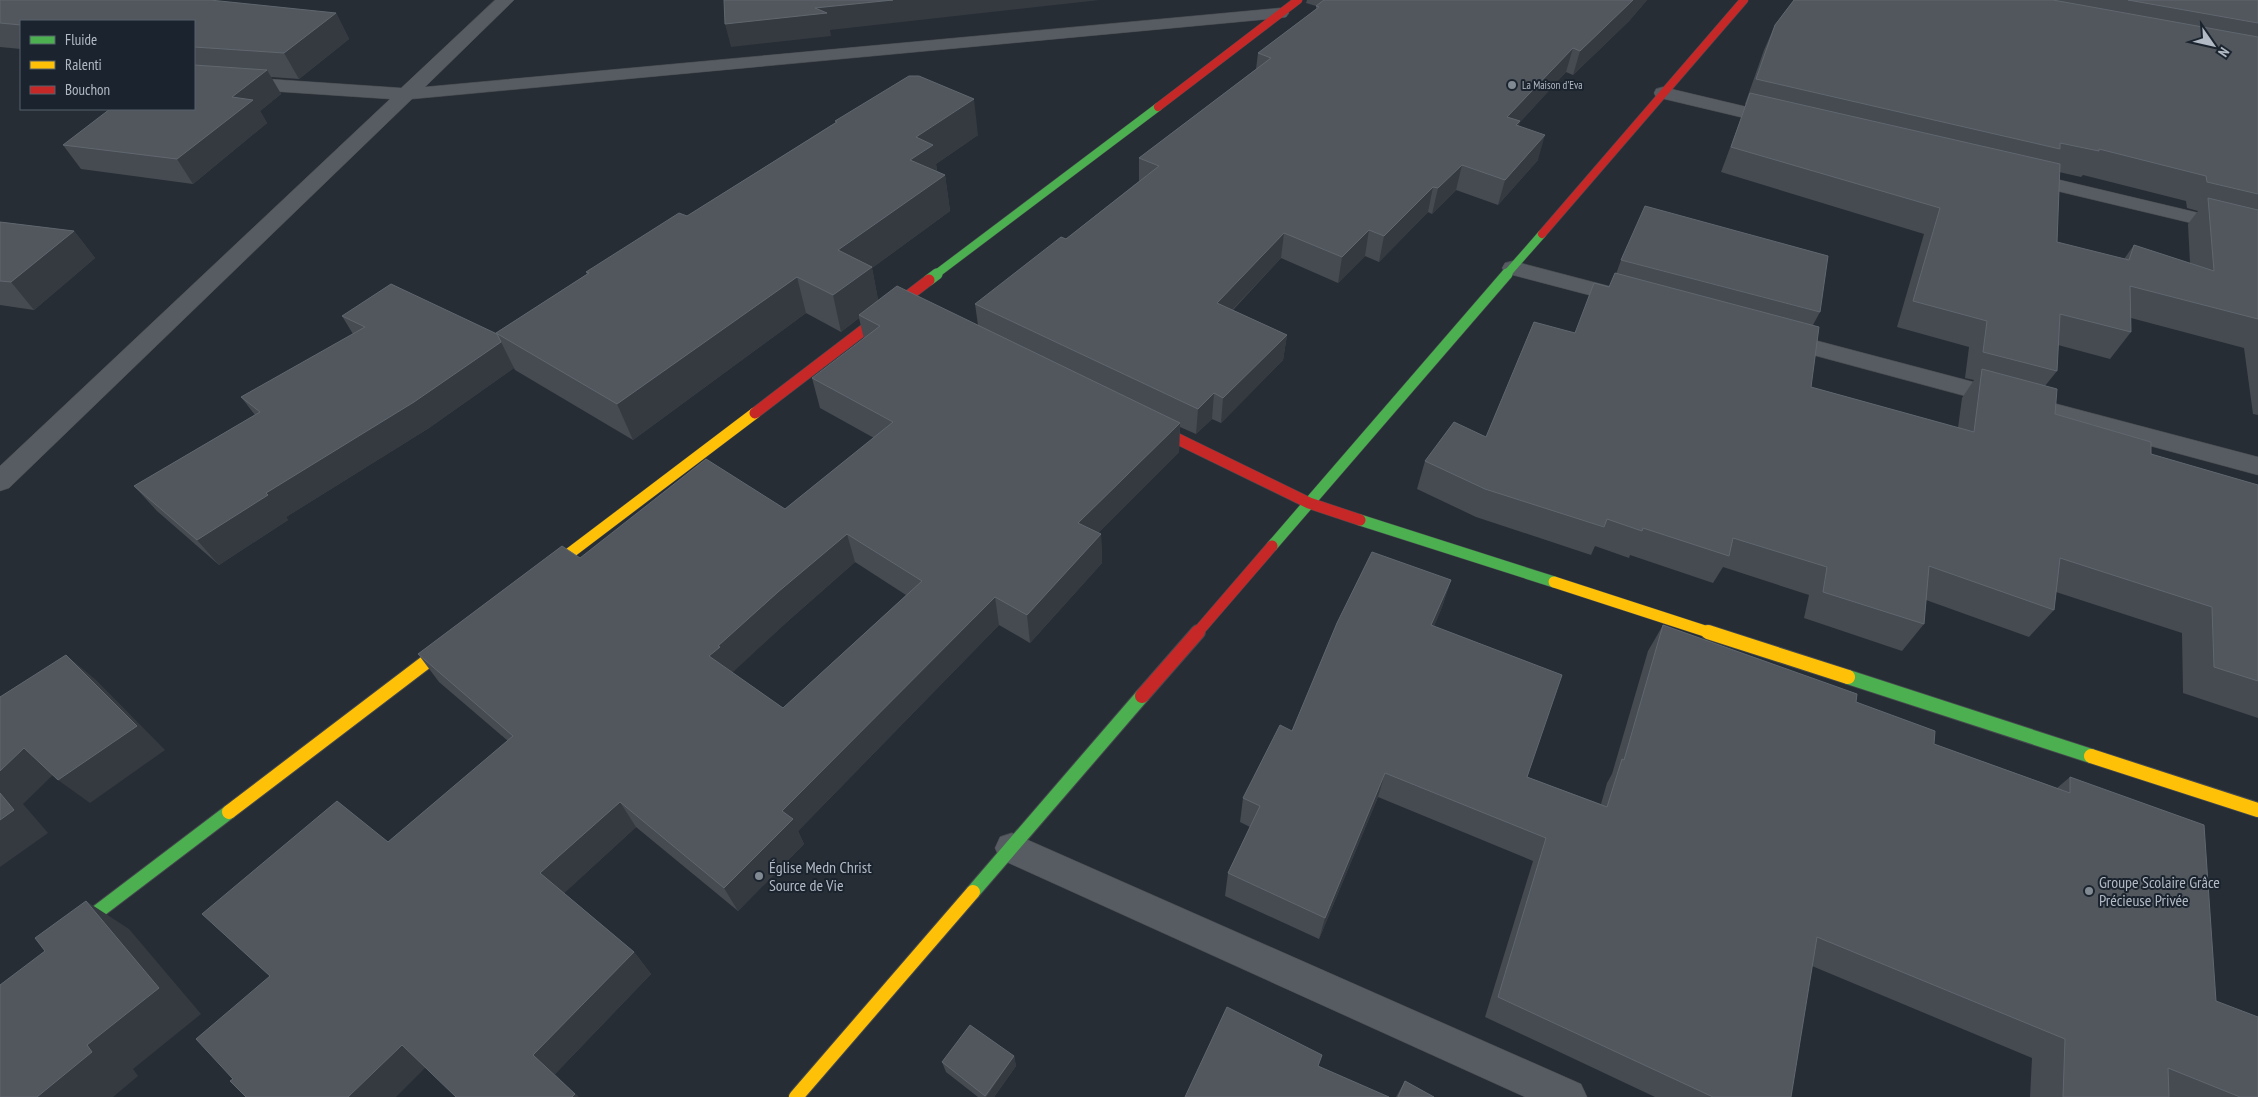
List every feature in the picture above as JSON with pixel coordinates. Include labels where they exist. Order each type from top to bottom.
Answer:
[{"type":"street","points":[[0,482],[506,0]]},
{"type":"street","points":[[533,581],[903,304],[1298,0]]},
{"type":"street","points":[[796,1097],[1744,0]]},
{"type":"street","points":[[195,80],[406,94],[1280,13]]},
{"type":"street","points":[[1663,94],[1797,125]]},
{"type":"street","points":[[1999,172],[2258,232]]},
{"type":"street","points":[[1513,268],[1647,303]]},
{"type":"street","points":[[1761,334],[2258,466]]},
{"type":"street","points":[[1131,416],[1310,503],[2258,810]]},
{"type":"street","points":[[64,938],[461,635]]},
{"type":"street","points":[[1012,848],[1568,1097]]},
{"type":"building","points":[[0,0],[210,0],[336,13],[284,53],[195,47],[195,20],[20,20],[20,25],[0,23]]},
{"type":"building","points":[[724,0],[893,0],[815,8],[827,13],[725,24]]},
{"type":"building","points":[[1324,0],[1633,0],[1580,51],[1573,48],[1507,117],[1520,121],[1516,125],[1545,135],[1505,180],[1462,165],[1438,188],[1433,187],[1384,236],[1369,230],[1342,257],[1284,233],[1217,303],[1287,335],[1223,398],[1214,393],[1198,409],[975,304],[1061,237],[1066,239],[1159,166],[1139,158],[1271,58],[1258,53],[1319,7],[1316,6]]},
{"type":"building","points":[[1794,0],[2053,0],[2258,37],[2258,194],[2207,182],[2206,176],[2099,149],[2099,151],[2060,143],[2060,149],[1756,79],[1775,25]]},
{"type":"building","points":[[2128,0],[2258,0],[2258,23]]},
{"type":"building","points":[[195,65],[267,70],[232,97],[253,100],[177,159],[63,145],[109,110],[195,110]]},
{"type":"building","points":[[909,76],[919,76],[974,99],[916,137],[933,145],[910,160],[945,175],[838,250],[872,267],[833,295],[797,277],[617,404],[496,333],[589,273],[586,272],[679,213],[687,216]]},
{"type":"building","points":[[1750,93],[2060,164],[2057,242],[2129,260],[2134,245],[2214,271],[2208,198],[2258,210],[2258,319],[2130,286],[2131,332],[2060,314],[2057,371],[1983,352],[1987,321],[1913,301],[1940,208],[1731,147]]},
{"type":"building","points":[[1645,206],[1828,256],[1820,312],[1621,260]]},
{"type":"building","points":[[0,222],[74,231],[11,282],[0,281]]},
{"type":"building","points":[[1615,273],[1819,327],[1811,387],[1974,432],[1982,369],[2057,389],[2055,414],[2151,442],[2151,454],[2258,485],[2258,681],[2214,667],[2212,607],[2060,558],[2054,610],[1929,566],[1924,624],[1823,592],[1827,567],[1733,538],[1729,556],[1643,528],[1642,531],[1607,519],[1604,527],[1485,489],[1425,461],[1454,422],[1486,437],[1534,322],[1575,333],[1594,283],[1609,287]]},
{"type":"building","points":[[391,284],[497,334],[501,342],[414,402],[266,493],[268,495],[197,540],[134,486],[260,412],[241,397],[365,327],[342,316]]},
{"type":"building","points":[[897,286],[1180,423],[1078,523],[1101,534],[1027,615],[995,597],[782,811],[793,819],[724,888],[620,802],[540,873],[634,952],[533,1055],[575,1094],[572,1097],[456,1097],[402,1045],[348,1097],[246,1097],[230,1081],[233,1079],[196,1039],[270,976],[202,914],[337,801],[388,842],[513,736],[418,654],[562,546],[580,558],[706,459],[785,509],[893,422],[812,378],[880,326],[859,315]],"holes":[[[847,534],[922,581],[783,708],[709,656],[778,592]]]},
{"type":"building","points":[[1372,552],[1451,580],[1431,625],[1562,675],[1527,777],[1607,807],[1622,759],[1624,760],[1663,625],[1857,694],[1856,702],[1935,731],[1934,744],[2070,793],[2070,777],[2204,825],[2216,1001],[2258,1017],[2258,1097],[2240,1097],[2168,1068],[2169,1097],[2063,1097],[2065,1039],[1817,937],[1791,1097],[1713,1097],[1498,997],[1546,838],[1385,773],[1325,918],[1228,873],[1260,806],[1243,798],[1280,725],[1292,731],[1337,623]]},
{"type":"building","points":[[66,655],[137,726],[58,780],[24,748],[0,771],[0,697]]},
{"type":"building","points":[[0,793],[14,810],[0,820]]},
{"type":"building","points":[[86,901],[159,988],[87,1045],[92,1052],[37,1097],[0,1097],[0,985],[45,951],[35,938]]},
{"type":"building","points":[[1227,1007],[1322,1055],[1318,1066],[1389,1097],[1185,1097]]},
{"type":"building","points":[[970,1025],[1014,1056],[985,1096],[942,1062]]},
{"type":"building","points":[[1405,1081],[1434,1097],[1398,1097]]},
{"type":"traffic: fast","points":[[929,280],[1158,107]]},
{"type":"traffic: fast","points":[[1272,546],[1542,234]]},
{"type":"traffic: fast","points":[[1360,520],[1554,582]]},
{"type":"traffic: fast","points":[[1848,677],[2091,756]]},
{"type":"traffic: fast","points":[[973,892],[1142,696]]},
{"type":"traffic: fast","points":[[71,932],[229,812]]},
{"type":"traffic: slow","points":[[541,575],[755,413]]},
{"type":"traffic: slow","points":[[1554,582],[1848,677]]},
{"type":"traffic: slow","points":[[229,812],[455,640]]},
{"type":"traffic: slow","points":[[2091,756],[2258,810]]},
{"type":"traffic: slow","points":[[796,1097],[973,892]]},
{"type":"traffic: jam","points":[[1158,107],[1298,0]]},
{"type":"traffic: jam","points":[[1542,234],[1744,0]]},
{"type":"traffic: jam","points":[[755,413],[929,280]]},
{"type":"traffic: jam","points":[[1145,423],[1309,503],[1360,520]]},
{"type":"traffic: jam","points":[[1142,696],[1272,546]]},
{"type":"place","name":"La Maison d'Eva","points":[[1512,85]]},
{"type":"place","name":"Église Medn Christ Source de Vie","points":[[759,876]]},
{"type":"place","name":"Groupe Scolaire Grâce Précieuse Privée","points":[[2089,891]]}]
